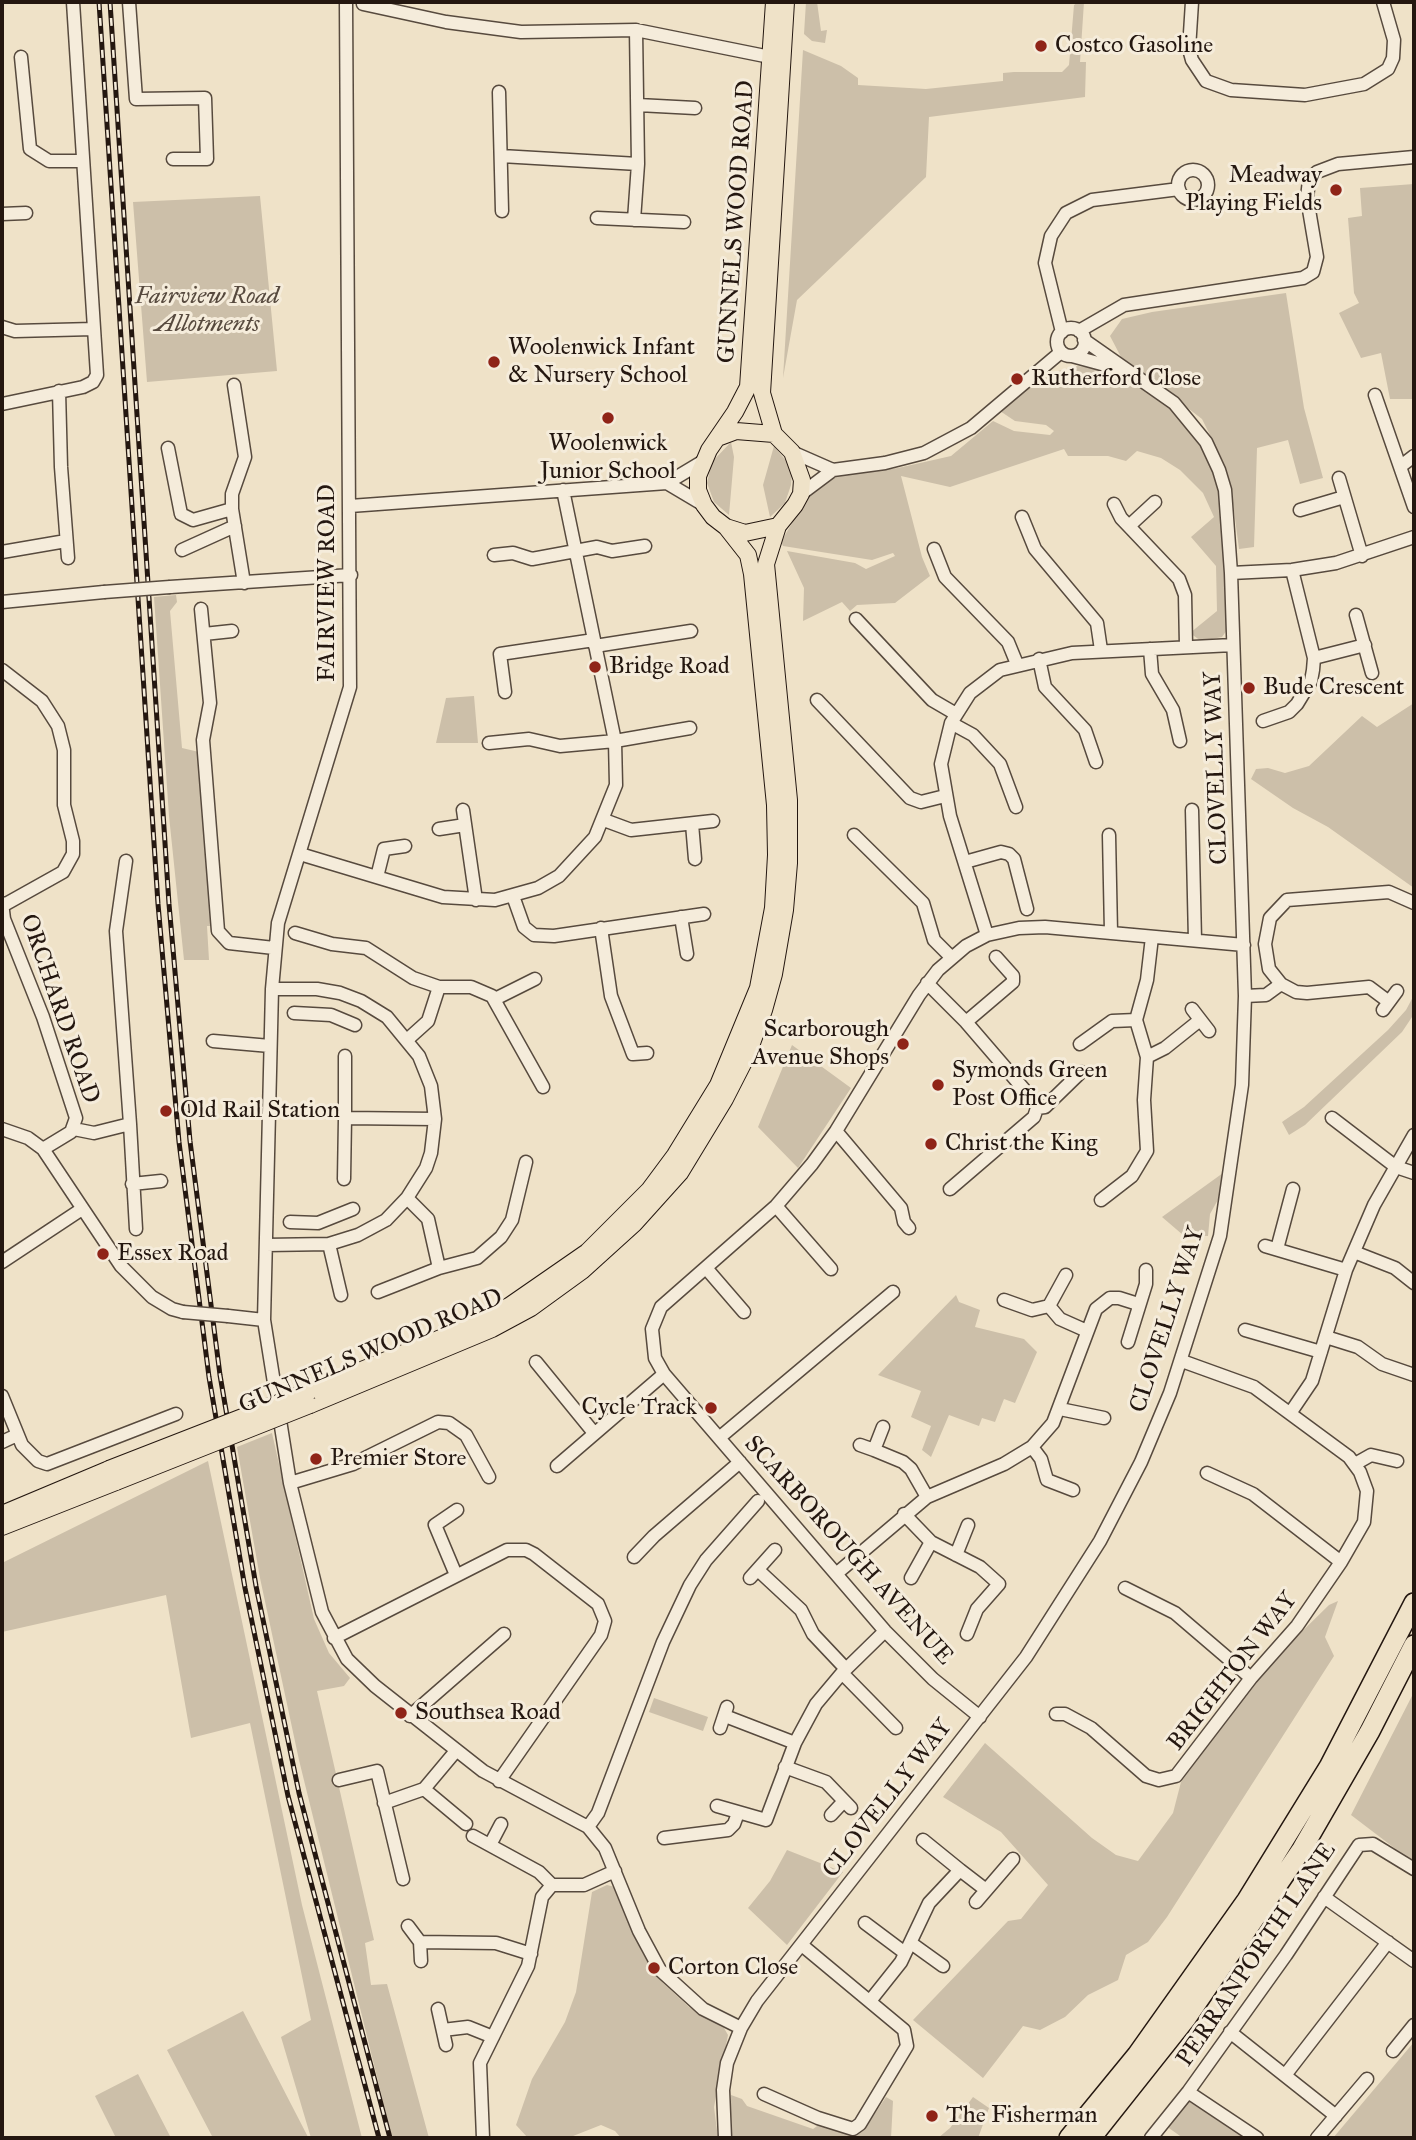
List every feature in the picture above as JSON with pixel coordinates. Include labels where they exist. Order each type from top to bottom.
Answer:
[{"type":"highway","points":[[1069,2138],[1144,2045],[1247,1900],[1349,1732],[1414,1603]]},
{"type":"highway","points":[[1091,2138],[1187,2017],[1302,1849],[1370,1731],[1414,1645]]},
{"type":"main road","name":"GUNNELS WOOD ROAD","points":[[702,462],[743,399],[750,371],[774,2]]},
{"type":"main road","name":"GUNNELS WOOD ROAD","points":[[786,2],[762,393],[774,434],[792,452]]},
{"type":"main road","points":[[720,437],[736,431],[774,434]]},
{"type":"main road","points":[[792,452],[800,468],[801,494]]},
{"type":"main road","points":[[702,462],[698,490],[704,505]]},
{"type":"main road","name":"GUNNELS WOOD ROAD","points":[[2,1514],[112,1475],[311,1398],[446,1351],[531,1308],[607,1251],[680,1173],[701,1142],[748,1054],[774,974],[785,910],[789,863],[789,800],[766,564],[778,526],[801,494]]},
{"type":"main road","name":"GUNNELS WOOD ROAD","points":[[311,1398],[463,1329],[538,1287],[608,1234],[675,1156],[695,1125],[738,1041],[758,988],[773,908],[775,805],[748,555],[704,505]]},
{"type":"main road","points":[[726,527],[745,533],[778,526]]},
{"type":"main road","name":"GUNNELS WOOD ROAD","points":[[2,1527],[112,1475]]},
{"type":"street","points":[[2,404],[83,387],[95,379],[73,2]]},
{"type":"street","points":[[129,2],[136,99],[205,99],[206,159],[173,159]]},
{"type":"street","name":"FAIRVIEW ROAD","points":[[346,2],[351,687],[278,923],[274,948],[264,1320],[290,1483],[316,1590],[334,1637],[361,1675],[455,1752],[499,1781],[589,1827]]},
{"type":"street","points":[[1192,2],[1189,49],[1192,60],[1206,81],[1231,90],[1306,95],[1364,84],[1388,69],[1393,58],[1394,40],[1383,2]]},
{"type":"street","points":[[363,4],[446,22],[521,32],[636,30],[770,57]]},
{"type":"street","points":[[634,220],[638,164],[636,30]]},
{"type":"street","points":[[20,57],[30,149],[49,161],[82,161]]},
{"type":"street","points":[[499,92],[502,211]]},
{"type":"street","points":[[638,105],[695,108]]},
{"type":"street","points":[[501,156],[638,164]]},
{"type":"street","points":[[1082,336],[1124,305],[1303,278],[1313,272],[1317,257],[1307,198],[1309,180],[1317,172],[1338,164],[1414,157]]},
{"type":"street","points":[[1067,354],[1057,343],[1062,332],[1045,264],[1051,236],[1066,213],[1092,200],[1179,188]]},
{"type":"street","points":[[2,214],[26,213]]},
{"type":"street","points":[[597,218],[684,222]]},
{"type":"street","points":[[2,327],[15,331],[93,329]]},
{"type":"street","points":[[801,494],[833,470],[904,459],[957,437],[1067,354],[1083,349],[1082,336],[1072,328],[1062,332]]},
{"type":"street","name":"CLOVELLY WAY","points":[[725,2138],[722,2106],[724,2077],[741,2028],[757,2001],[803,1946],[868,1858],[1006,1683],[1055,1615],[1115,1513],[1146,1451],[1182,1361],[1217,1246],[1242,1085],[1245,996],[1231,573],[1225,490],[1206,442],[1174,403],[1082,336]]},
{"type":"street","name":"CLOVELLY WAY","points":[[1067,354],[1124,369]]},
{"type":"street","points":[[234,385],[245,457],[232,494],[232,509],[244,583]]},
{"type":"street","points":[[59,391],[68,558]]},
{"type":"street","points":[[1375,395],[1414,507]]},
{"type":"street","points":[[168,448],[181,514],[193,520],[232,509]]},
{"type":"street","points":[[792,452],[833,470]]},
{"type":"street","points":[[1401,466],[1414,456]]},
{"type":"street","points":[[350,506],[667,483],[702,462]]},
{"type":"street","points":[[1339,478],[1362,556]]},
{"type":"street","points":[[667,483],[704,505]]},
{"type":"street","points":[[300,854],[443,897],[476,900],[513,897],[538,888],[559,876],[580,856],[604,821],[616,785],[615,741],[563,490]]},
{"type":"street","points":[[1299,508],[1344,497]]},
{"type":"street","points":[[1129,526],[1155,502]]},
{"type":"street","points":[[1114,505],[1183,588],[1186,646]]},
{"type":"street","points":[[1022,517],[1035,549],[1097,623],[1101,650]]},
{"type":"street","points":[[182,551],[235,526]]},
{"type":"street","points":[[1231,573],[1292,570],[1362,556],[1414,537]]},
{"type":"street","points":[[2,552],[66,541]]},
{"type":"street","points":[[494,555],[513,553],[532,559],[574,551],[645,546]]},
{"type":"street","points":[[934,549],[945,577],[1008,642],[1017,664]]},
{"type":"street","points":[[1263,721],[1289,712],[1297,705],[1311,681],[1314,658],[1292,570]]},
{"type":"street","points":[[2,602],[104,592],[351,575]]},
{"type":"street","points":[[201,609],[210,703],[203,740],[218,930],[229,943],[274,948]]},
{"type":"street","points":[[1356,615],[1372,673]]},
{"type":"street","points":[[856,619],[932,699],[973,735],[1000,764],[1016,807]]},
{"type":"street","points":[[204,634],[232,631]]},
{"type":"street","points":[[505,692],[500,654],[691,632]]},
{"type":"street","points":[[987,936],[945,796],[941,764],[954,719],[970,693],[985,680],[1017,664],[1039,659],[1101,650],[1233,645]]},
{"type":"street","points":[[1314,658],[1365,645]]},
{"type":"street","points":[[1150,649],[1152,674],[1173,710],[1180,741]]},
{"type":"street","points":[[1039,659],[1045,687],[1084,730],[1096,762]]},
{"type":"street","points":[[2,670],[42,701],[58,726],[64,750],[64,805],[73,841],[73,854],[63,872],[3,904]]},
{"type":"street","points":[[817,700],[909,798],[921,802],[945,796]]},
{"type":"street","points":[[489,743],[529,739],[560,746],[615,741],[690,728]]},
{"type":"street","points":[[463,810],[476,900]]},
{"type":"street","points":[[1192,810],[1195,940]]},
{"type":"street","points":[[604,821],[631,830],[713,821]]},
{"type":"street","points":[[692,824],[695,859]]},
{"type":"street","points":[[439,829],[465,825]]},
{"type":"street","points":[[854,835],[923,903],[934,940],[951,957]]},
{"type":"street","points":[[1109,835],[1111,932]]},
{"type":"street","points":[[377,877],[381,843],[405,846]]},
{"type":"street","points":[[965,862],[1001,852],[1009,854],[1014,859],[1027,909]]},
{"type":"street","name":"ORCHARD ROAD","points":[[126,861],[116,931],[136,1229]]},
{"type":"street","points":[[1390,1001],[1369,987],[1307,993],[1282,984],[1269,969],[1265,944],[1270,918],[1287,900],[1389,892],[1414,903]]},
{"type":"street","points":[[513,897],[524,927],[534,935],[555,936],[704,914]]},
{"type":"street","name":"ORCHARD ROAD","points":[[3,904],[4,919],[47,1027],[76,1118],[74,1129]]},
{"type":"street","points":[[681,917],[687,954]]},
{"type":"street","points":[[601,928],[611,996],[633,1054]]},
{"type":"street","name":"SCARBOROUGH AVENUE","points":[[979,1717],[945,1689],[885,1631],[664,1374],[651,1344],[656,1315],[670,1298],[776,1206],[836,1131],[927,983],[951,957],[987,936],[1019,928],[1111,932],[1244,945]]},
{"type":"street","points":[[295,933],[332,944],[366,948],[413,978],[439,987],[476,987],[495,999],[542,1087]]},
{"type":"street","points":[[1101,1200],[1132,1176],[1147,1151],[1144,1100],[1147,1057],[1136,1020],[1147,980],[1152,937]]},
{"type":"street","points":[[966,1022],[1013,982],[1013,976],[996,957]]},
{"type":"street","points":[[495,999],[535,979]]},
{"type":"street","points":[[927,983],[966,1022],[1034,1101],[1037,1108],[1034,1117],[950,1189]]},
{"type":"street","points":[[1245,996],[1266,995],[1282,984]]},
{"type":"street","points":[[408,1039],[428,1021],[439,987]]},
{"type":"street","points":[[266,1245],[329,1244],[358,1235],[386,1220],[407,1198],[431,1153],[435,1119],[431,1086],[408,1039],[387,1017],[361,1001],[317,989],[272,989]]},
{"type":"street","points":[[294,1013],[331,1016],[353,1024],[361,1001]]},
{"type":"street","points":[[1192,1009],[1209,1031]]},
{"type":"street","points":[[1080,1044],[1112,1021],[1136,1020]]},
{"type":"street","points":[[1147,1057],[1165,1048],[1200,1020]]},
{"type":"street","points":[[213,1041],[271,1046]]},
{"type":"street","points":[[619,1056],[647,1053]]},
{"type":"street","points":[[344,1179],[345,1056]]},
{"type":"street","points":[[1037,1108],[1045,1107],[1081,1073]]},
{"type":"street","points":[[345,1118],[435,1119]]},
{"type":"street","points":[[1332,1118],[1396,1167],[1414,1173]]},
{"type":"street","name":"ORCHARD ROAD","points":[[43,1149],[74,1129],[94,1133],[130,1124]]},
{"type":"street","points":[[2,1129],[28,1138],[43,1149],[109,1251],[136,1282],[165,1306],[183,1312],[264,1320]]},
{"type":"street","points":[[836,1131],[901,1208],[904,1222],[909,1228]]},
{"type":"street","points":[[1290,1412],[1308,1389],[1346,1270],[1374,1205],[1414,1135]]},
{"type":"street","points":[[378,1292],[439,1268],[477,1258],[501,1237],[512,1220],[526,1162]]},
{"type":"street","points":[[132,1184],[160,1181]]},
{"type":"street","points":[[1293,1189],[1271,1248],[1346,1270]]},
{"type":"street","points":[[407,1198],[428,1219],[439,1268]]},
{"type":"street","points":[[776,1206],[831,1269]]},
{"type":"street","points":[[2,1262],[82,1209]]},
{"type":"street","points":[[290,1222],[318,1223],[350,1212],[358,1235]]},
{"type":"street","points":[[329,1244],[341,1295]]},
{"type":"street","points":[[1354,1252],[1395,1268],[1414,1283]]},
{"type":"street","points":[[706,1268],[744,1312]]},
{"type":"street","points":[[1128,1342],[1146,1284],[1146,1270]]},
{"type":"street","points":[[1004,1300],[1032,1310],[1049,1306],[1066,1275]]},
{"type":"street","name":"SCARBOROUGH AVENUE","points":[[719,1438],[892,1292]]},
{"type":"street","points":[[836,1574],[927,1497],[1004,1464],[1032,1447],[1047,1432],[1060,1409],[1096,1309],[1110,1298],[1138,1304]]},
{"type":"street","points":[[1049,1306],[1060,1319],[1087,1331]]},
{"type":"street","points":[[1245,1330],[1321,1352]]},
{"type":"street","points":[[1325,1337],[1358,1347],[1381,1364],[1414,1375]]},
{"type":"street","points":[[1182,1361],[1242,1381],[1290,1412],[1355,1464],[1371,1455],[1390,1463]]},
{"type":"street","points":[[536,1362],[594,1433]]},
{"type":"street","points":[[557,1466],[664,1374]]},
{"type":"street","points":[[2,1396],[17,1435],[28,1452],[47,1464],[176,1413]]},
{"type":"street","points":[[1060,1409],[1088,1417],[1104,1418]]},
{"type":"street","points":[[290,1483],[353,1464],[438,1422],[459,1428],[489,1477]]},
{"type":"street","points":[[874,1450],[883,1427]]},
{"type":"street","points":[[2,1442],[17,1435]]},
{"type":"street","points":[[860,1445],[903,1462],[911,1469],[927,1497]]},
{"type":"street","points":[[1032,1447],[1041,1459],[1043,1476],[1073,1490]]},
{"type":"street","points":[[635,1557],[654,1536],[740,1462]]},
{"type":"street","name":"BRIGHTON WAY","points":[[1056,1714],[1065,1714],[1091,1728],[1150,1779],[1164,1780],[1182,1772],[1251,1678],[1297,1626],[1341,1562],[1366,1515],[1367,1490],[1355,1464]]},
{"type":"street","points":[[1206,1473],[1253,1494],[1341,1562]]},
{"type":"street","points":[[741,2028],[694,2003],[660,1970],[639,1931],[605,1848],[589,1827],[602,1804],[663,1642],[690,1585],[706,1560],[758,1501]]},
{"type":"street","points":[[456,1575],[435,1525],[457,1510]]},
{"type":"street","points":[[904,1514],[931,1542],[980,1567],[999,1584],[977,1609],[967,1634]]},
{"type":"street","points":[[956,1555],[968,1525]]},
{"type":"street","points":[[911,1578],[931,1542]]},
{"type":"street","points":[[334,1637],[507,1550],[526,1550],[598,1604],[604,1614],[601,1635],[499,1781]]},
{"type":"street","points":[[775,1550],[754,1574],[801,1610],[813,1634],[896,1728]]},
{"type":"street","points":[[1125,1588],[1175,1613],[1251,1678]]},
{"type":"street","points":[[717,1806],[766,1820],[795,1742],[816,1704],[844,1671],[885,1631]]},
{"type":"street","points":[[410,1716],[504,1634]]},
{"type":"street","points":[[724,1717],[795,1742]]},
{"type":"street","points":[[384,1803],[424,1789],[455,1752]]},
{"type":"street","points":[[785,1767],[825,1782],[847,1804],[831,1815]]},
{"type":"street","points":[[339,1780],[376,1771],[403,1879]]},
{"type":"street","points":[[424,1789],[466,1824]]},
{"type":"street","points":[[664,1838],[728,1830],[734,1824],[738,1813]]},
{"type":"street","points":[[490,1845],[501,1824]]},
{"type":"street","points":[[474,1836],[539,1872],[552,1885],[584,1885],[615,1871]]},
{"type":"street","points":[[923,1840],[986,1891]]},
{"type":"street","name":"PERRANPORTH LANE","points":[[1151,2138],[1188,2092],[1324,1897],[1352,1852],[1365,1842],[1388,1851],[1414,1869]]},
{"type":"street","points":[[976,1902],[1013,1858]]},
{"type":"street","points":[[870,2001],[908,1948],[929,1903],[960,1870]]},
{"type":"street","points":[[483,2138],[480,2063],[531,1954],[542,1897],[552,1885]]},
{"type":"street","points":[[1324,1897],[1414,1961]]},
{"type":"street","points":[[865,1923],[943,1966]]},
{"type":"street","points":[[408,1926],[420,1942],[421,1961]]},
{"type":"street","points":[[420,1942],[496,1943],[531,1954]]},
{"type":"street","points":[[1286,2074],[1388,1942]]},
{"type":"street","points":[[764,2094],[844,2128],[857,2127],[905,2052],[908,2040],[904,2030],[803,1946]]},
{"type":"street","points":[[438,2009],[446,2045]]},
{"type":"street","points":[[1393,2051],[1414,2025]]},
{"type":"street","points":[[443,2030],[468,2027],[493,2037]]},
{"type":"street","points":[[1230,2032],[1336,2116]]},
{"type":"street","points":[[1317,2138],[1367,2079]]},
{"type":"street","points":[[1188,2092],[1257,2138]]},
{"type":"green space","points":[[806,2],[817,2],[821,31],[827,30],[825,43],[812,41],[804,34]]},
{"type":"green space","points":[[1084,2],[1080,62],[1086,62],[1085,97],[929,117],[926,177],[797,300],[783,378],[803,50],[841,66],[858,78],[858,85],[926,89],[1003,81],[1003,73],[1062,72],[1069,65],[1074,5]]},
{"type":"green space","points":[[1414,184],[1414,399],[1390,399],[1381,353],[1361,358],[1339,313],[1359,303],[1354,293],[1348,218],[1362,216],[1360,188]]},
{"type":"green space","name":"Fairview Road Allotments","points":[[260,196],[277,371],[147,382],[133,202]]},
{"type":"green space","points":[[1286,293],[1304,408],[1323,478],[1300,484],[1288,440],[1257,448],[1254,547],[1239,549],[1231,488],[1225,465],[1202,419],[1121,357],[1110,336],[1122,319],[1152,312]]},
{"type":"green space","points":[[1078,366],[1108,370],[1143,387],[1171,408],[1203,450],[1213,472],[1224,515],[1227,630],[1222,637],[1201,641],[1190,633],[1217,611],[1216,566],[1191,537],[1214,517],[1203,493],[1180,470],[1161,458],[1137,451],[1126,461],[1108,456],[1068,456],[1064,449],[950,487],[901,476],[922,557],[930,576],[895,603],[857,605],[850,611],[842,602],[803,621],[804,588],[787,551],[855,563],[866,569],[895,556],[893,553],[872,560],[783,546],[781,542],[803,504],[817,488],[839,475],[898,468],[951,456],[993,421],[1014,431],[1050,435],[1054,431],[1046,425],[1015,421],[1000,411],[1046,374]]},
{"type":"green space","points":[[731,442],[734,457],[729,515],[714,502],[707,483],[712,462]]},
{"type":"green space","points":[[774,446],[792,472],[785,503],[770,517],[763,485]]},
{"type":"green space","points":[[176,595],[177,602],[170,611],[182,748],[199,752],[212,926],[207,926],[209,960],[184,960],[169,816],[154,597]]},
{"type":"green space","points":[[474,696],[478,743],[436,743],[446,698]]},
{"type":"green space","points":[[1414,703],[1414,888],[1328,827],[1293,808],[1251,779],[1256,769],[1268,768],[1285,773],[1309,766],[1362,716],[1377,727]]},
{"type":"green space","points":[[1414,995],[1414,1014],[1402,1032],[1305,1125],[1289,1135],[1282,1122],[1304,1107],[1388,1030],[1406,1010]]},
{"type":"green space","points":[[792,1045],[851,1088],[798,1168],[758,1127]]},
{"type":"green space","points":[[1223,1173],[1220,1196],[1210,1214],[1208,1236],[1183,1235],[1162,1217]]},
{"type":"green space","points":[[956,1295],[959,1302],[980,1310],[975,1327],[1024,1339],[1037,1352],[1015,1403],[1004,1399],[995,1422],[982,1418],[979,1426],[949,1415],[931,1457],[922,1450],[931,1426],[911,1417],[921,1391],[878,1375]]},
{"type":"green space","points":[[272,1433],[314,1619],[329,1653],[350,1678],[344,1686],[317,1691],[374,1940],[365,1943],[371,1985],[387,1984],[429,2138],[392,2138],[299,1760],[260,1578],[237,1447]]},
{"type":"green space","points":[[208,1461],[302,1905],[362,2138],[311,2138],[281,2037],[311,2020],[250,1723],[191,1738],[166,1595],[2,1632],[2,1563]]},
{"type":"green space","points":[[1338,1601],[1325,1637],[1334,1656],[1167,1917],[1148,1942],[1126,1955],[1118,1980],[1088,1995],[1065,2017],[1040,2030],[1023,2026],[983,2078],[913,2020],[1008,1921],[1021,1919],[1048,1885],[1001,1832],[943,1797],[985,1743],[1092,1838],[1116,1855],[1138,1861],[1173,1813],[1181,1782],[1219,1730],[1277,1656],[1329,1605]]},
{"type":"green space","points":[[1414,1692],[1414,1863],[1351,1815]]},
{"type":"green space","points":[[654,1698],[708,1717],[703,1731],[649,1712]]},
{"type":"green space","points":[[787,1850],[843,1872],[787,1945],[748,1908],[770,1881]]},
{"type":"green space","points":[[607,1885],[615,1887],[643,1954],[663,1983],[689,2007],[724,2028],[728,2035],[714,2107],[718,2138],[621,2138],[615,2131],[601,2125],[568,2138],[528,2138],[516,2125],[532,2079],[565,2022],[576,1992],[592,1892]]},
{"type":"green space","points":[[243,2011],[308,2137],[213,2138],[167,2050]]},
{"type":"green space","points":[[1414,2042],[1414,2138],[1333,2138]]},
{"type":"green space","points":[[138,2074],[171,2138],[116,2138],[95,2096]]},
{"type":"green space","points":[[731,2095],[742,2099],[747,2106],[813,2129],[820,2124],[845,2134],[865,2128],[886,2097],[893,2101],[891,2138],[731,2138]]},
{"type":"green space","points":[[973,2097],[989,2108],[978,2138],[938,2138],[950,2128]]},
{"type":"green space","points":[[1188,2101],[1244,2138],[1183,2138],[1166,2126]]},
{"type":"railway","points":[[99,2],[158,904],[179,1142],[209,1377],[245,1588],[288,1796],[379,2138]]},
{"type":"railway","points":[[110,2],[169,904],[190,1141],[220,1375],[256,1586],[299,1793],[390,2138]]},
{"type":"place","name":"Costco Gasoline","points":[[1041,46]]},
{"type":"place","name":"Meadway Playing Fields","points":[[1336,190]]},
{"type":"place","name":"Woolenwick Infant & Nursery School","points":[[494,362]]},
{"type":"place","name":"Rutherford Close","points":[[1017,379]]},
{"type":"place","name":"Woolenwick Junior School","points":[[608,418]]},
{"type":"place","name":"Bridge Road","points":[[595,667]]},
{"type":"place","name":"Bude Crescent","points":[[1249,688]]},
{"type":"place","name":"Scarborough Avenue Shops","points":[[903,1044]]},
{"type":"place","name":"Symonds Green Post Office","points":[[938,1085]]},
{"type":"place","name":"Old Rail Station","points":[[166,1111]]},
{"type":"place","name":"Christ the King","points":[[931,1144]]},
{"type":"place","name":"Essex Road","points":[[103,1254]]},
{"type":"place","name":"Cycle Track","points":[[711,1408]]},
{"type":"place","name":"Premier Store","points":[[316,1459]]},
{"type":"place","name":"Southsea Road","points":[[401,1713]]},
{"type":"place","name":"Corton Close","points":[[654,1968]]},
{"type":"place","name":"The Fisherman","points":[[932,2116]]}]
